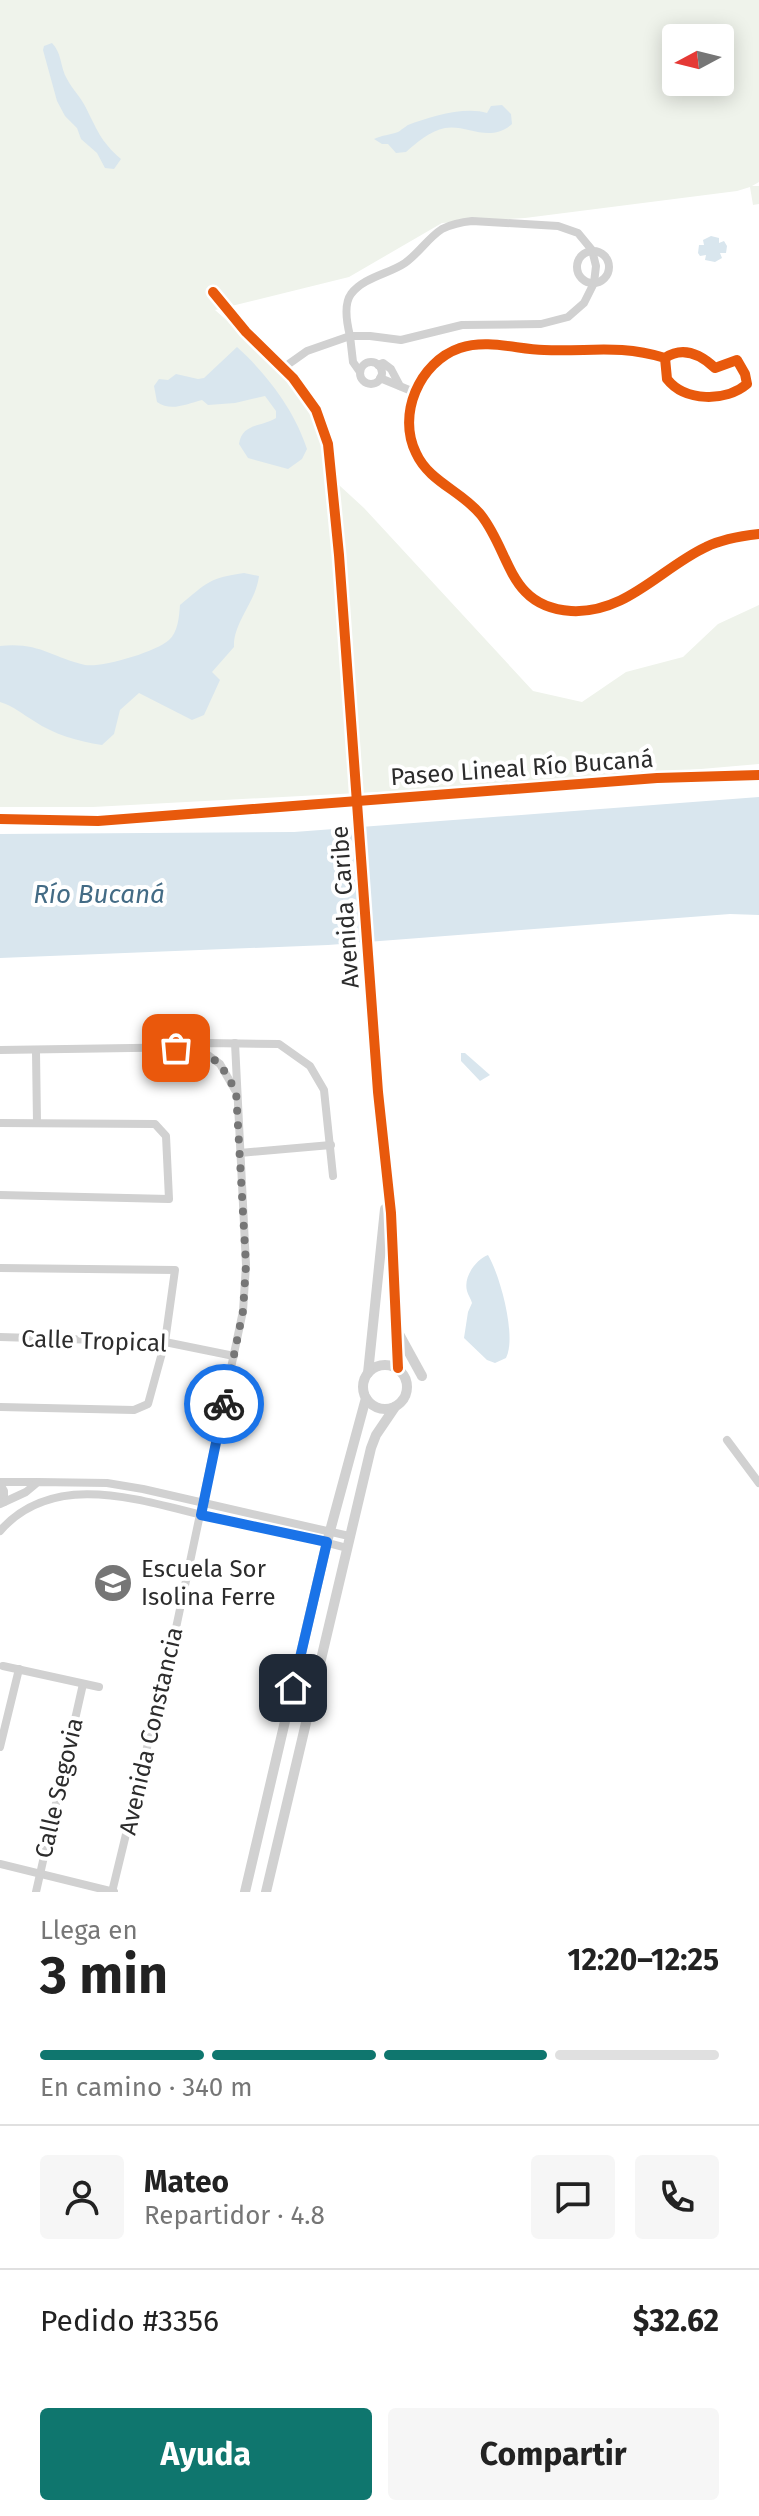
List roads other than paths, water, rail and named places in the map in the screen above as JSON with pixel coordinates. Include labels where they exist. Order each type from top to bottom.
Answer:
[{"type":"street","points":[[283,368],[307,351],[350,336],[401,340],[462,325],[547,323],[576,311],[590,294],[596,266],[592,250],[582,236],[562,227],[472,221],[451,225],[436,233],[403,264],[363,283],[351,293],[347,301],[347,318],[350,336],[353,362],[362,380],[368,384],[375,384],[381,371],[372,362],[365,364],[360,372]]},
{"type":"street","points":[[592,250],[602,253],[610,267],[606,277],[594,283],[582,279],[577,270],[582,254],[592,250]]},
{"type":"street","name":"Avenida Caribe","points":[[213,292],[246,332],[293,378],[316,410],[328,444],[387,1187],[398,1368]]},
{"type":"street","points":[[665,358],[667,379],[677,388],[694,395],[713,398],[747,384],[737,360],[715,368],[693,353],[675,352],[665,358],[631,349],[542,350],[482,344],[457,349],[428,371],[414,392],[409,431],[420,462],[436,480],[481,514],[512,576],[528,593],[551,607],[576,611],[618,602],[706,547],[759,534]]},
{"type":"street","points":[[378,365],[383,363],[389,366],[400,387]]},
{"type":"street","points":[[380,378],[414,392]]},
{"type":"street","points":[[0,1050],[36,1052],[197,1047],[208,1043],[279,1044],[310,1066],[324,1090],[333,1176]]},
{"type":"street","name":"Avenida Constancia","points":[[113,1892],[201,1515],[243,1311],[246,1265],[235,1043]]},
{"type":"street","points":[[197,1047],[220,1064],[236,1091]]},
{"type":"street","points":[[36,1052],[37,1123]]},
{"type":"street","points":[[0,1123],[155,1124],[166,1136],[169,1199],[0,1195]]},
{"type":"street","points":[[240,1153],[331,1145]]},
{"type":"street","name":"Avenida Caribe","points":[[368,1373],[387,1187]]},
{"type":"street","points":[[0,1268],[175,1270],[165,1342],[148,1404],[134,1410],[0,1407]]},
{"type":"street","points":[[397,1328],[406,1351],[422,1376]]},
{"type":"street","name":"Calle Tropical","points":[[0,1337],[165,1342],[234,1356]]},
{"type":"street","points":[[245,1892],[328,1537],[366,1398],[363,1385],[368,1373],[378,1366],[398,1368],[407,1386],[403,1400],[376,1435],[371,1448],[266,1892]]},
{"type":"street","points":[[366,1398],[382,1409],[395,1407]]},
{"type":"street","points":[[727,1440],[759,1483]]},
{"type":"street","points":[[2,1503],[26,1492],[38,1482]]},
{"type":"street","points":[[2,1503],[4,1491],[0,1483],[107,1483],[203,1503],[348,1542]]},
{"type":"street","points":[[0,1531],[17,1517],[49,1500],[94,1493],[146,1500],[201,1515],[328,1537]]},
{"type":"street","points":[[3,1666],[99,1687]]},
{"type":"street","points":[[0,1747],[19,1669]]},
{"type":"street","name":"Calle Segovia","points":[[36,1892],[83,1684]]},
{"type":"street","points":[[0,1864],[113,1892]]},
{"type":"water","points":[[52,43],[58,51],[67,79],[108,146],[121,159],[114,169],[105,168],[97,153],[81,139],[77,128],[65,116],[57,101],[43,50],[44,46]]},
{"type":"water","points":[[502,105],[511,114],[512,124],[503,130],[486,133],[445,128],[419,141],[406,152],[396,153],[388,144],[374,139],[436,116],[468,111],[487,113],[491,106]]},
{"type":"water","points":[[711,236],[719,238],[719,243],[724,241],[727,246],[726,253],[720,253],[722,258],[715,262],[705,260],[706,255],[700,256],[698,253],[699,245],[704,245],[703,240]]},
{"type":"water","points":[[237,347],[279,394],[302,435],[307,449],[302,459],[288,469],[248,458],[239,444],[248,429],[276,418],[276,411],[265,396],[208,405],[202,400],[173,407],[157,402],[154,386],[159,379],[168,380],[176,374],[204,378]]},
{"type":"water","points":[[244,573],[259,576],[257,585],[237,629],[234,647],[212,672],[220,680],[204,715],[192,720],[139,693],[120,710],[114,734],[102,745],[58,734],[0,702],[0,646],[35,648],[85,665],[128,658],[169,640],[176,629],[180,605],[203,587],[223,577]]},
{"type":"water","name":"Río Bucaná","points":[[759,797],[759,915],[730,914],[328,945],[0,958],[0,834],[294,832]]},
{"type":"water","points":[[461,1053],[465,1053],[490,1075],[480,1081],[461,1061]]},
{"type":"water","points":[[488,1255],[502,1291],[510,1336],[506,1358],[495,1363],[487,1360],[464,1338],[472,1303],[467,1280],[475,1264]]},
{"type":"place","name":"Escuela Sor Isolina Ferre","points":[[113,1583]]}]
